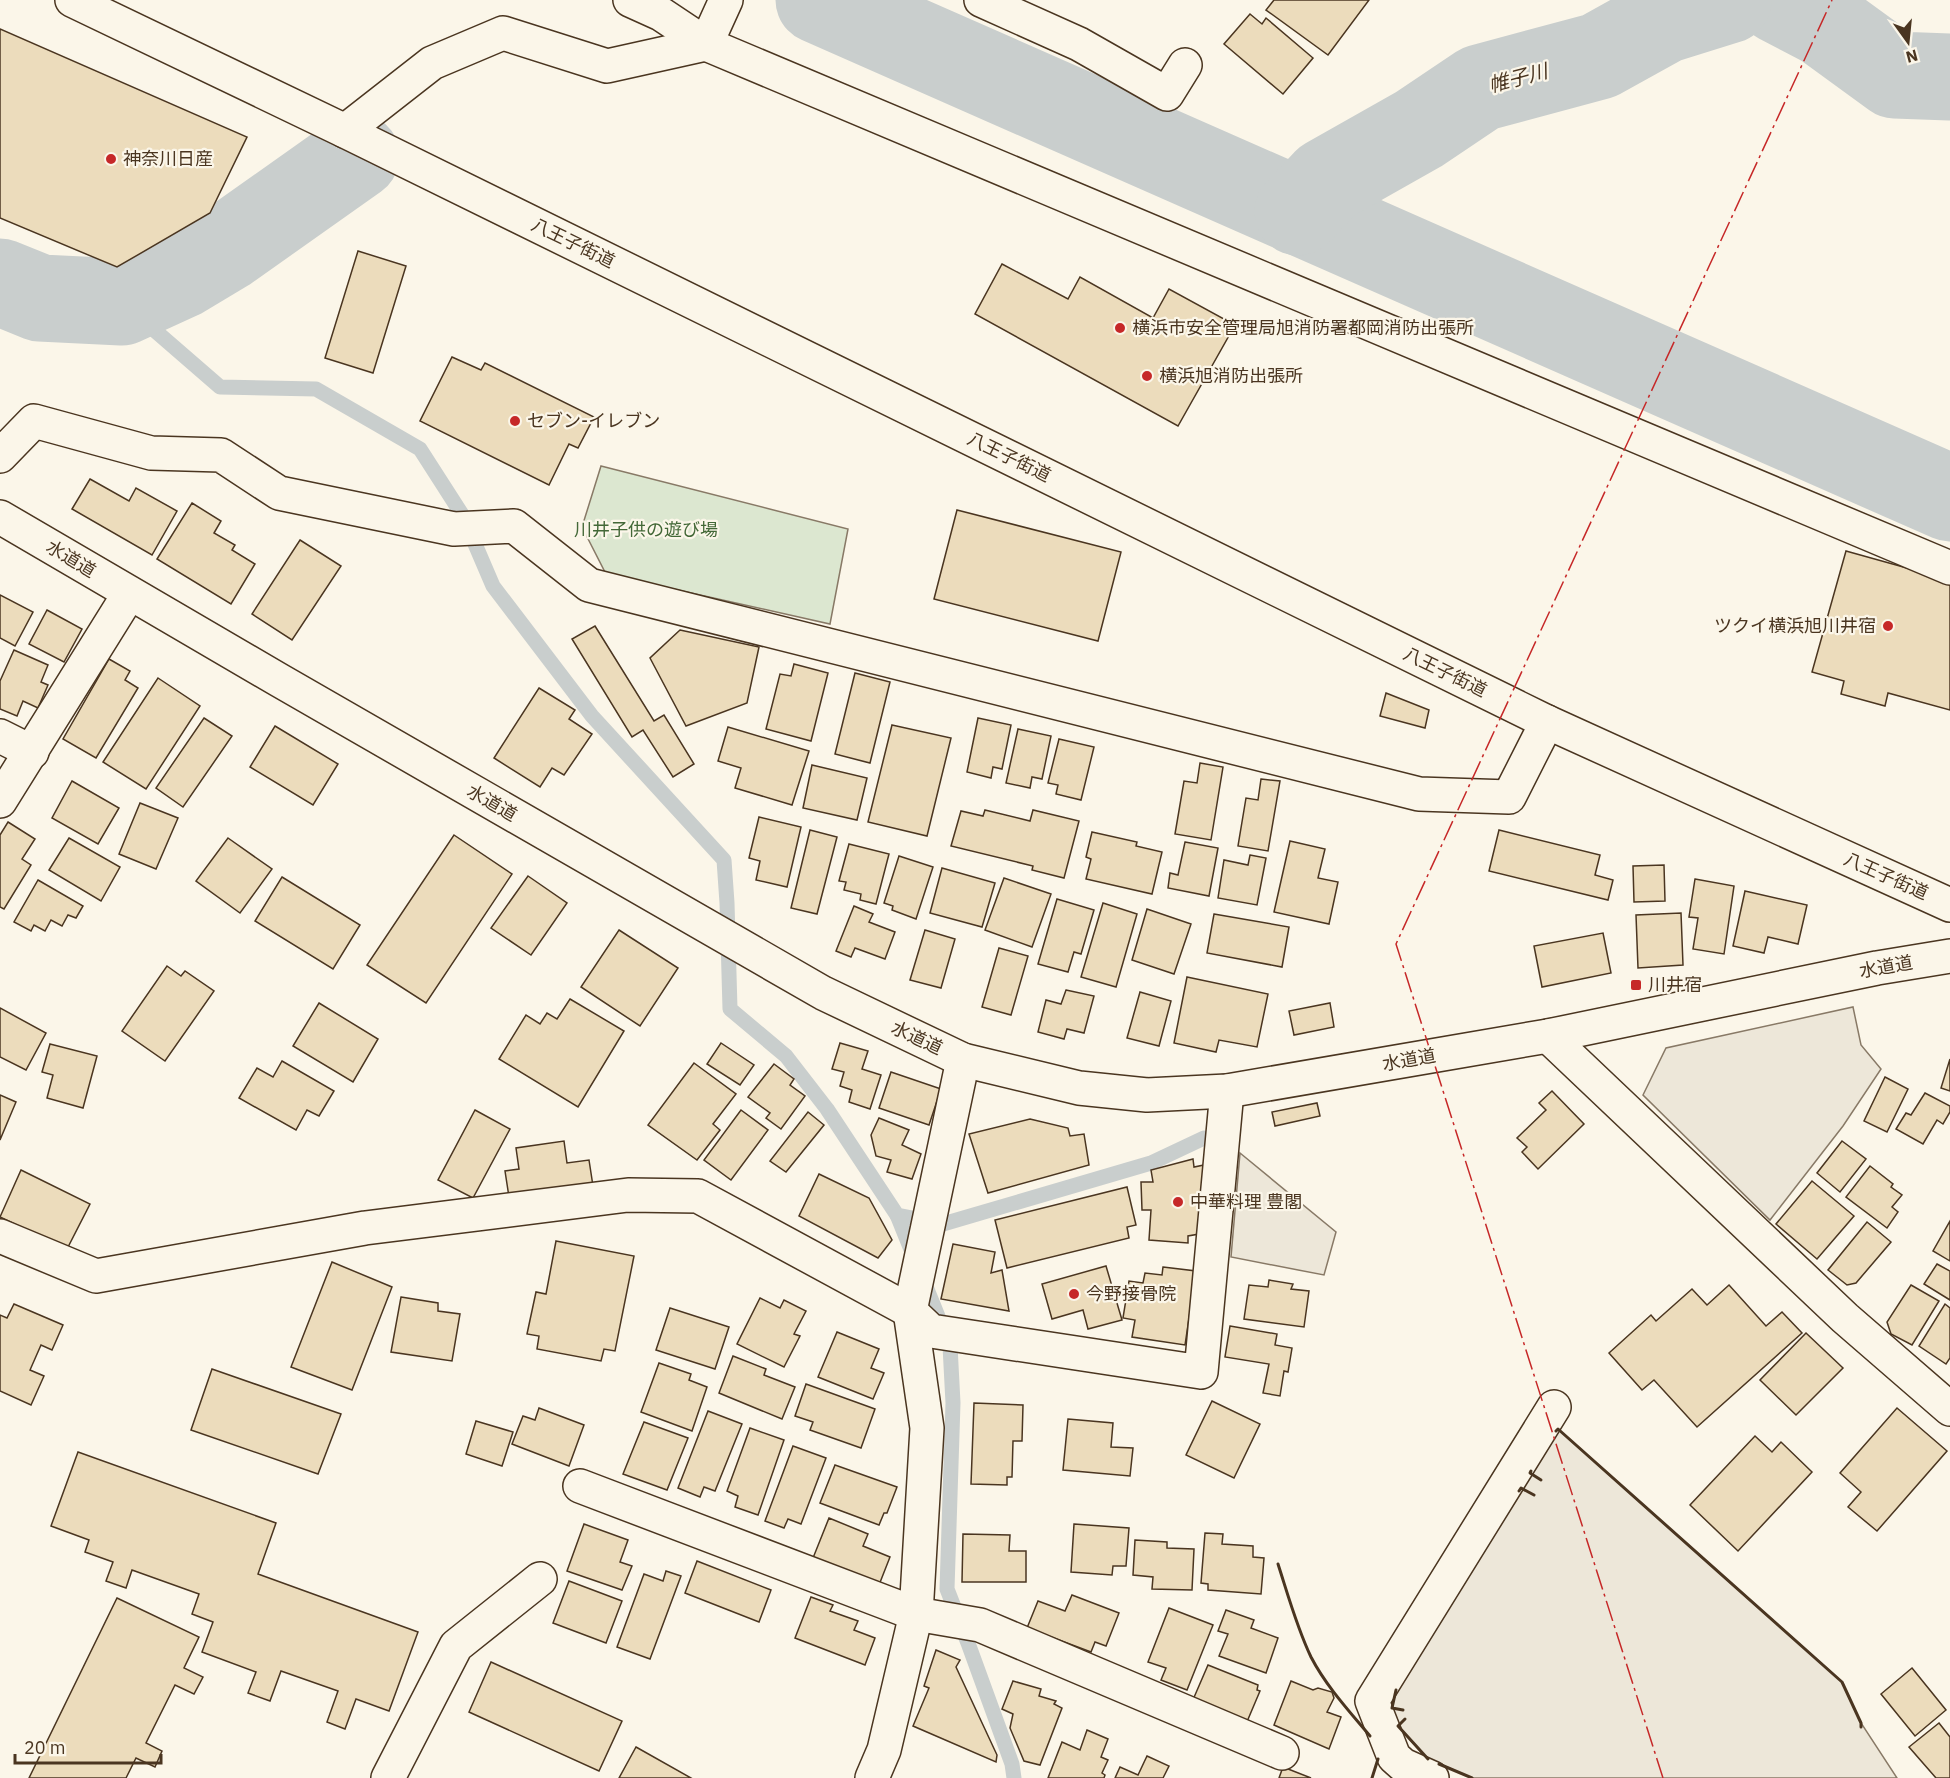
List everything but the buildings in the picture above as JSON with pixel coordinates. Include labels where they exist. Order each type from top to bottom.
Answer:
[{"type":"main road","name":"八王子街道","points":[[72,0],[345,131],[1547,722],[1950,905]]},
{"type":"main road","points":[[630,0],[661,14],[706,44],[1950,568]]},
{"type":"main road","points":[[981,0],[1079,44],[1167,94],[1185,64]]},
{"type":"main road","points":[[706,44],[724,5]]},
{"type":"main road","points":[[345,131],[432,63],[503,33],[608,66],[706,44]]},
{"type":"main road","points":[[0,456],[34,421],[151,453],[220,455],[279,494],[454,529],[514,526],[589,585],[1419,794],[1509,797],[1547,722]]},
{"type":"main road","name":"水道道","points":[[0,517],[129,594],[823,993],[963,1060],[1079,1088],[1147,1095],[1227,1091],[1548,1036],[1876,968],[1950,956]]},
{"type":"main road","points":[[0,801],[129,594]]},
{"type":"main road","points":[[0,736],[32,752]]},
{"type":"main road","points":[[1548,1036],[1845,1318],[1950,1408]]},
{"type":"main road","points":[[872,1778],[884,1750],[916,1614],[927,1428],[910,1311],[963,1060]]},
{"type":"main road","points":[[0,1236],[96,1276],[365,1228],[628,1195],[698,1196],[910,1311],[931,1331],[1201,1372],[1227,1091]]},
{"type":"main road","points":[[1432,1778],[1403,1765],[1394,1758],[1372,1701],[1554,1407]]},
{"type":"main road","points":[[580,1486],[916,1614],[980,1625],[1282,1753]]},
{"type":"main road","points":[[388,1778],[456,1646],[540,1579]]},
{"type":"green space","name":"川井子供の遊び場","points":[[601,466],[848,529],[830,624],[606,574],[582,527]]},
{"type":"shaded area","points":[[1853,1007],[1861,1045],[1881,1069],[1843,1126],[1770,1220],[1643,1095],[1666,1048]]},
{"type":"shaded area","points":[[1240,1153],[1336,1232],[1324,1275],[1231,1257]]},
{"type":"shaded area","points":[[1558,1429],[1842,1682],[1861,1723],[1897,1778],[1472,1778],[1426,1758],[1398,1726],[1392,1708],[1397,1686]]},
{"type":"waterway","points":[[819,0],[1950,498]]},
{"type":"waterway","name":"帷子川","points":[[1298,212],[1327,181],[1419,129],[1480,88],[1599,56],[1664,20],[1728,0]]},
{"type":"waterway","name":"帷子川","points":[[1779,0],[1825,24],[1895,75],[1950,77]]},
{"type":"waterway","points":[[0,282],[40,298],[122,302],[181,275],[226,248],[356,156]]},
{"type":"waterway","points":[[122,302],[220,387],[316,389],[420,449],[463,516],[493,586],[592,716],[724,860],[730,1009],[786,1056],[827,1109],[897,1215],[943,1224],[1151,1163],[1204,1138]]},
{"type":"waterway","points":[[897,1215],[950,1346],[953,1403],[947,1589],[1012,1764],[1014,1778]]},
{"type":"wall","points":[[1556,1431],[1558,1429],[1842,1682],[1861,1727]]},
{"type":"wall","points":[[1531,1471],[1530,1473],[1541,1480]]},
{"type":"wall","points":[[1519,1491],[1521,1488],[1534,1495]]},
{"type":"wall","points":[[1278,1564],[1297,1623],[1311,1657],[1331,1688],[1370,1736]]},
{"type":"wall","points":[[1396,1690],[1392,1708],[1403,1710]]},
{"type":"wall","points":[[1405,1719],[1398,1726],[1428,1759]]},
{"type":"wall","points":[[1372,1778],[1378,1759]]},
{"type":"wall","points":[[1439,1764],[1472,1778]]},
{"type":"power","points":[[1663,1778],[1396,944],[1832,0]]},
{"type":"place","name":"神奈川日産","points":[[111,159]]},
{"type":"place","name":"横浜市安全管理局旭消防署都岡消防出張所","points":[[1120,328]]},
{"type":"place","name":"横浜旭消防出張所","points":[[1147,376]]},
{"type":"place","name":"セブン-イレブン","points":[[515,421]]},
{"type":"place","name":"ツクイ横浜旭川井宿","points":[[1888,626]]},
{"type":"place","name":"川井宿","points":[[1636,985]]},
{"type":"place","name":"中華料理 豊閣","points":[[1178,1202]]},
{"type":"place","name":"今野接骨院","points":[[1074,1294]]}]
